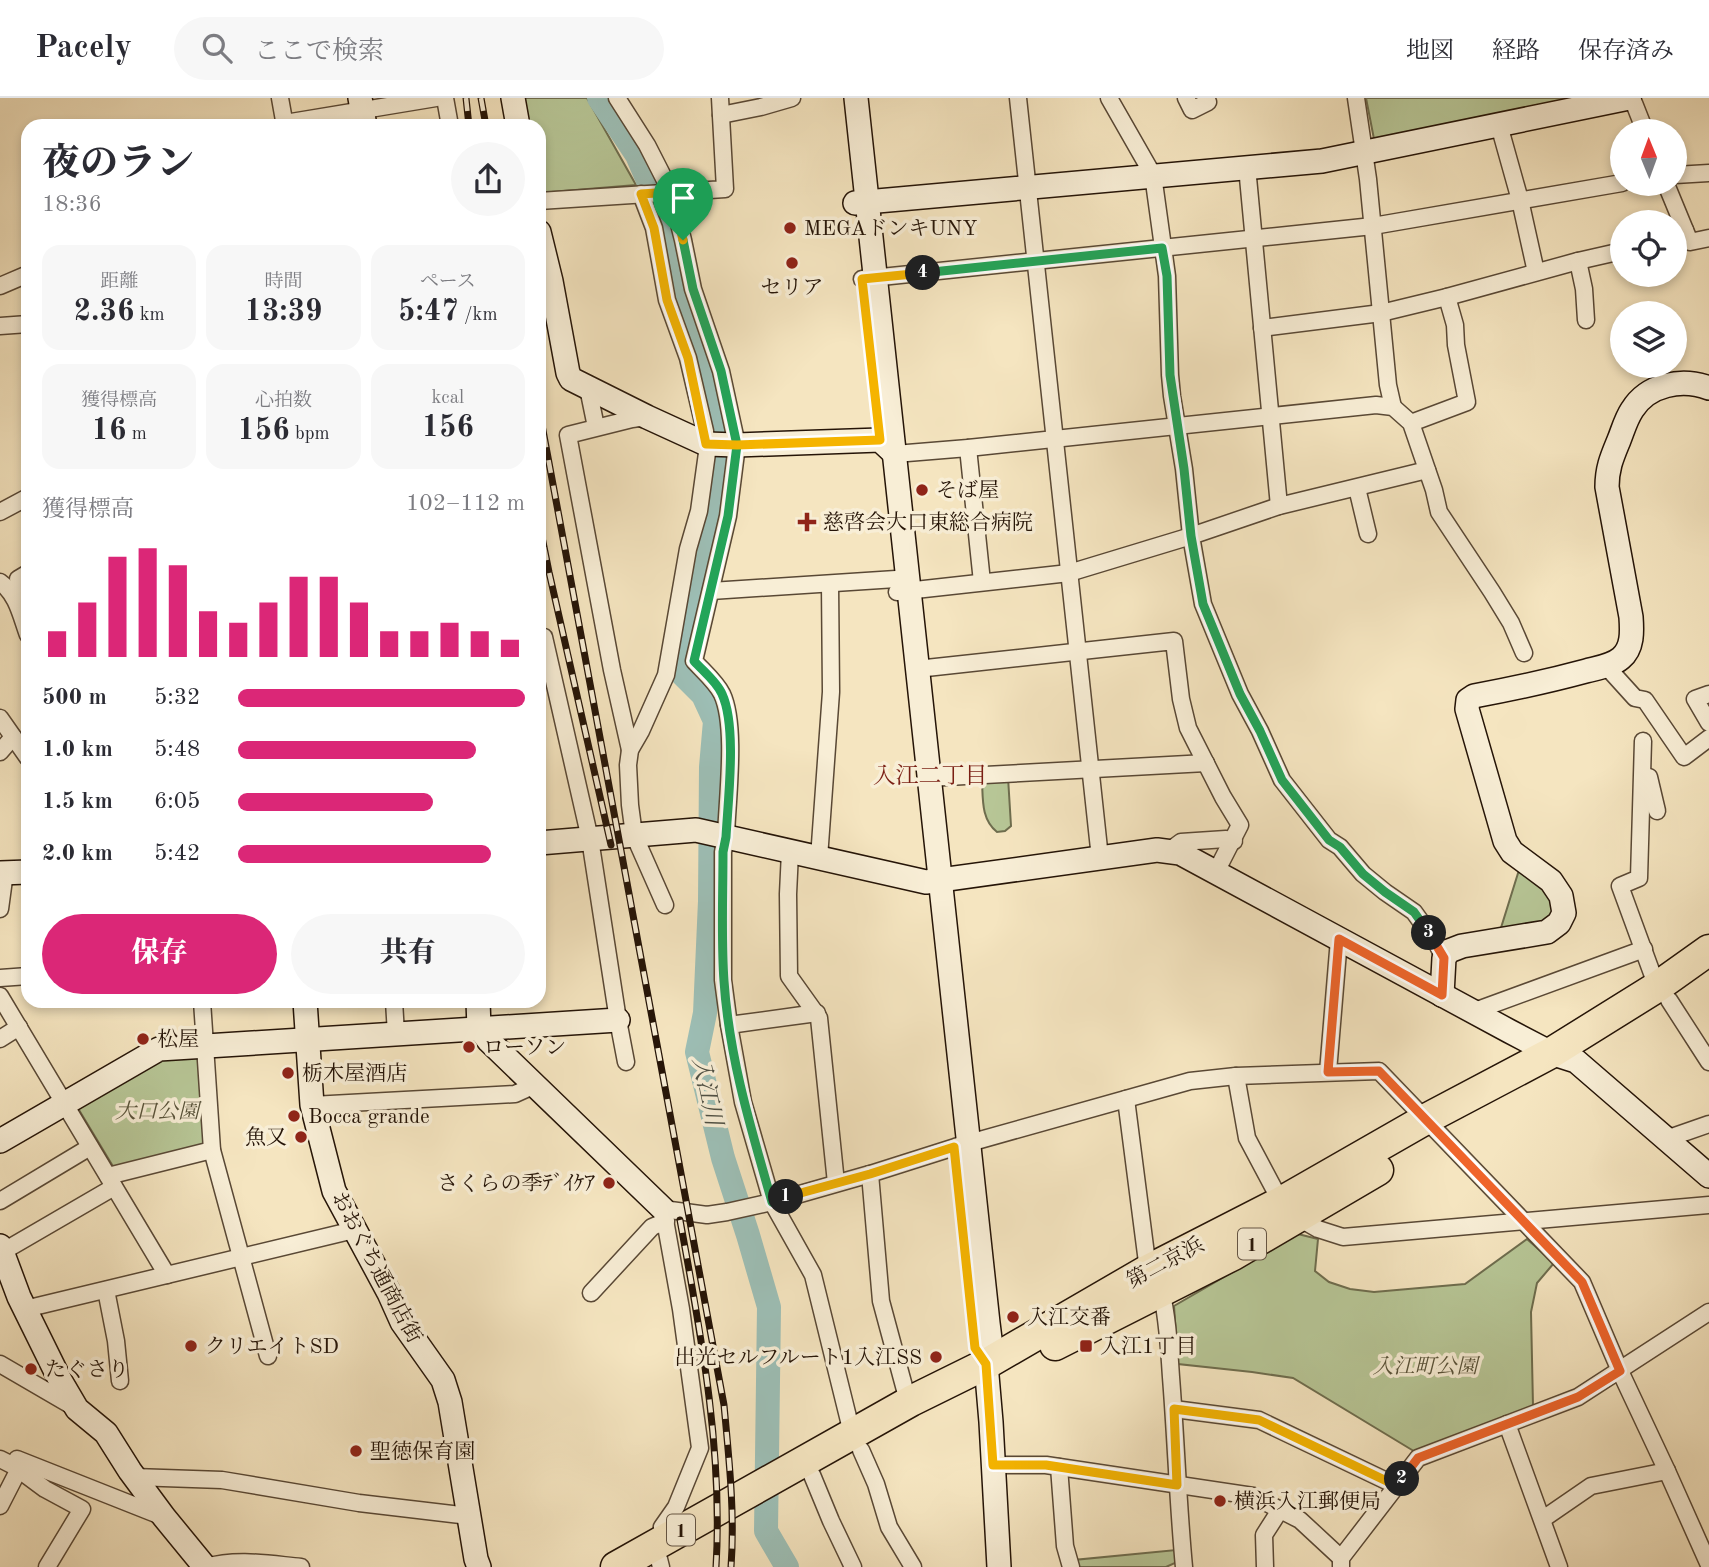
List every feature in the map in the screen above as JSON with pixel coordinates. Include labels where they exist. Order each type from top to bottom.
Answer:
[{"type":"highway","name":"第二京浜","points":[[616,1567],[658,1558],[747,1501],[1154,1281],[1233,1255],[1289,1210],[1433,1127],[1564,1057],[1663,993],[1709,950]]},
{"type":"highway","name":"第二京浜","points":[[1663,993],[1709,974]]},
{"type":"highway","name":"第二京浜","points":[[782,1482],[812,1475],[911,1401],[987,1372]]},
{"type":"street","points":[[280,98],[284,119]]},
{"type":"street","points":[[321,119],[436,98]]},
{"type":"street","points":[[445,98],[449,119]]},
{"type":"street","points":[[513,98],[517,119]]},
{"type":"street","points":[[617,98],[647,145],[667,192],[683,240],[693,289],[721,371],[735,445],[728,516],[694,661],[722,693],[729,716],[730,744],[714,834],[723,852],[723,980],[743,1102],[772,1202],[813,1275],[849,1420],[876,1484],[889,1527],[913,1567]]},
{"type":"street","points":[[546,201],[724,189],[720,98]]},
{"type":"street","points":[[721,115],[792,98]]},
{"type":"street","points":[[844,98],[861,203]]},
{"type":"street","points":[[856,98],[861,203],[900,587],[933,881],[955,1023],[962,1145],[990,1339],[987,1372],[999,1567]]},
{"type":"street","points":[[1018,98],[1100,858]]},
{"type":"street","points":[[1109,98],[1153,175],[1167,276],[1170,375],[1191,536],[1203,604],[1240,694],[1282,780],[1329,840],[1340,847],[1363,874],[1414,912],[1444,958],[1442,995]]},
{"type":"street","points":[[1186,98],[1192,110],[1208,102]]},
{"type":"street","points":[[1356,98],[1373,226],[1388,385],[1393,407]]},
{"type":"street","points":[[861,203],[1322,161],[1631,98],[1640,119]]},
{"type":"street","points":[[1499,125],[1536,272]]},
{"type":"street","points":[[1247,167],[1279,506]]},
{"type":"street","points":[[1687,174],[1709,173]]},
{"type":"street","points":[[868,278],[1373,226],[1610,185]]},
{"type":"street","points":[[630,750],[666,675],[688,549],[699,511],[707,453],[688,358],[667,300],[654,228],[641,194]]},
{"type":"street","points":[[1687,239],[1690,242],[1709,238]]},
{"type":"street","points":[[1262,328],[1381,313],[1610,254]]},
{"type":"street","points":[[546,261],[571,379],[706,444],[968,448],[1376,405],[1393,407],[1411,423],[1439,512],[1511,623],[1524,653]]},
{"type":"street","points":[[1578,261],[1584,289],[1586,320]]},
{"type":"street","points":[[0,286],[21,277]]},
{"type":"street","points":[[1411,423],[1467,402],[1455,345],[1455,325],[1447,297]]},
{"type":"street","points":[[0,326],[21,324]]},
{"type":"street","points":[[1444,958],[1449,951],[1462,946],[1547,932],[1559,923],[1564,913],[1561,896],[1551,881],[1512,852],[1505,841],[1467,709],[1468,701],[1474,696],[1541,684],[1606,666],[1621,658],[1629,648],[1632,635],[1631,617],[1607,487],[1607,471],[1630,411],[1645,395],[1654,389],[1685,383],[1709,388]]},
{"type":"street","points":[[589,388],[596,427]]},
{"type":"street","points":[[648,417],[568,435],[612,670],[630,750],[629,805],[634,835],[666,905]]},
{"type":"street","points":[[968,448],[982,582]]},
{"type":"street","points":[[711,591],[831,584],[900,587],[1069,573],[1279,506],[1427,470]]},
{"type":"street","points":[[1357,488],[1368,534]]},
{"type":"street","points":[[0,512],[21,502]]},
{"type":"street","points":[[0,582],[14,597],[21,616]]},
{"type":"street","points":[[819,858],[831,692],[831,584]]},
{"type":"street","points":[[900,587],[917,669],[928,778],[933,881]]},
{"type":"street","points":[[917,669],[1174,641],[1181,699],[1188,728],[1240,825],[1216,872]]},
{"type":"street","points":[[546,646],[590,839],[626,1062]]},
{"type":"street","points":[[1606,666],[1635,698],[1645,700],[1684,757],[1709,738]]},
{"type":"street","points":[[1709,694],[1695,699],[1709,723]]},
{"type":"street","points":[[0,718],[21,748]]},
{"type":"street","points":[[0,752],[13,737]]},
{"type":"street","points":[[1643,741],[1639,878],[1620,886],[1663,993],[1709,1062]]},
{"type":"street","points":[[928,778],[1206,763]]},
{"type":"street","points":[[1642,776],[1649,777],[1657,811]]},
{"type":"street","points":[[546,842],[634,835],[714,834],[933,881],[1157,850],[1180,853],[1472,1012],[1564,1057],[1709,1176]]},
{"type":"street","points":[[1169,851],[1181,842],[1226,839],[1234,841]]},
{"type":"street","points":[[790,852],[789,976],[819,1018],[836,1183]]},
{"type":"street","points":[[0,909],[11,872]]},
{"type":"street","points":[[1328,1072],[1339,939]]},
{"type":"street","points":[[1472,1012],[1644,949]]},
{"type":"street","points":[[0,978],[21,976]]},
{"type":"street","points":[[0,996],[167,1275]]},
{"type":"street","points":[[202,1008],[212,1150],[268,1356]]},
{"type":"street","name":"おおぐち通商店街","points":[[305,1008],[312,1105],[334,1191],[402,1322],[443,1380],[450,1402],[479,1567]]},
{"type":"street","points":[[394,1008],[396,1034]]},
{"type":"street","points":[[478,1008],[479,1028],[489,1041],[665,1215],[700,1448],[676,1507],[662,1527],[658,1558]]},
{"type":"street","points":[[729,1025],[817,1013]]},
{"type":"street","points":[[0,1141],[159,1049],[618,1020]]},
{"type":"street","points":[[0,1039],[19,1027]]},
{"type":"street","points":[[592,1293],[665,1215],[707,1215],[772,1202],[1190,1081],[1236,1076],[1379,1071],[1582,1282],[1709,1565]]},
{"type":"street","points":[[1236,1076],[1247,1138],[1289,1210],[1318,1229],[1343,1237],[1709,1205]]},
{"type":"street","points":[[312,1105],[514,1094],[534,1085]]},
{"type":"street","points":[[1126,1099],[1154,1281],[1166,1316],[1182,1567]]},
{"type":"street","points":[[1666,1139],[1709,1124]]},
{"type":"street","points":[[0,1201],[90,1147]]},
{"type":"street","points":[[77,1409],[25,1309],[1,1249],[111,1182],[212,1150]]},
{"type":"street","points":[[870,1174],[881,1301],[905,1390],[911,1401]]},
{"type":"street","points":[[25,1309],[354,1230]]},
{"type":"street","points":[[106,1290],[116,1341],[120,1381]]},
{"type":"street","points":[[993,1465],[1046,1465],[1253,1496],[1300,1520],[1341,1562],[1418,1458],[1578,1397],[1709,1312]]},
{"type":"street","points":[[0,1364],[77,1409],[106,1433],[134,1477],[206,1567],[243,1562],[301,1567]]},
{"type":"street","points":[[1174,1409],[1259,1420],[1397,1486]]},
{"type":"street","points":[[1507,1424],[1559,1567]]},
{"type":"street","points":[[0,1506],[11,1465],[18,1459],[164,1517]]},
{"type":"street","points":[[11,1465],[45,1489],[82,1508],[47,1567]]},
{"type":"street","points":[[1059,1467],[1065,1546],[1071,1567]]},
{"type":"street","points":[[1543,1519],[1591,1486],[1667,1471]]},
{"type":"street","points":[[812,1475],[853,1567]]},
{"type":"street","points":[[134,1477],[222,1480],[359,1503],[469,1516]]},
{"type":"street","points":[[1265,1567],[1264,1535],[1280,1510]]},
{"type":"green space","points":[[520,98],[587,98],[636,185],[546,192],[546,119],[524,119]]},
{"type":"green space","points":[[1366,98],[1588,98],[1374,139]]},
{"type":"green space","points":[[1008,777],[1011,826],[1005,831],[997,832],[985,815],[982,781]]},
{"type":"green space","points":[[1519,870],[1549,889],[1554,912],[1546,921],[1500,931]]},
{"type":"green space","name":"大口公園","points":[[200,1055],[205,1146],[114,1168],[76,1105],[163,1057]]},
{"type":"green space","name":"入江町公園","points":[[1298,1234],[1318,1239],[1315,1271],[1329,1282],[1350,1289],[1374,1292],[1465,1284],[1527,1239],[1554,1263],[1537,1283],[1531,1312],[1533,1406],[1417,1453],[1293,1378],[1178,1364],[1174,1306]]},
{"type":"green space","points":[[1176,1550],[1178,1559],[1166,1567],[1076,1567],[1074,1560]]},
{"type":"waterway","name":"入江川","points":[[599,98],[637,155],[664,218],[680,302],[701,357],[720,441],[714,510],[680,672],[703,695],[715,721],[711,767],[710,901],[705,1013],[697,1052],[723,1158],[769,1307],[766,1531],[787,1567]]},
{"type":"railway","points":[[466,98],[468,119]]},
{"type":"railway","points":[[481,98],[485,119]]},
{"type":"railway","points":[[546,447],[724,1405],[732,1506],[731,1567]]},
{"type":"railway","points":[[546,557],[611,845]]},
{"type":"railway","points":[[680,1220],[702,1349],[713,1436],[716,1567]]},
{"type":"place","name":"MEGAドンキUNY","points":[[790,228]]},
{"type":"place","name":"セリア","points":[[792,263]]},
{"type":"place","name":"そば屋","points":[[922,490]]},
{"type":"place","name":"慈啓会大口東総合病院","points":[[807,522]]},
{"type":"place","name":"松屋","points":[[143,1039]]},
{"type":"place","name":"ローソン","points":[[469,1047]]},
{"type":"place","name":"栃木屋酒店","points":[[288,1073]]},
{"type":"place","name":"Bocca grande","points":[[294,1116]]},
{"type":"place","name":"魚又","points":[[301,1137]]},
{"type":"place","name":"さくらの季ﾃﾞｲｹｱ","points":[[609,1183]]},
{"type":"place","name":"入江交番","points":[[1013,1317]]},
{"type":"place","name":"クリエイトSD","points":[[191,1346]]},
{"type":"place","name":"入江1丁目","points":[[1086,1346]]},
{"type":"place","name":"出光セルフルート1入江SS","points":[[936,1357]]},
{"type":"place","name":"たぐさり","points":[[31,1369]]},
{"type":"place","name":"聖徳保育園","points":[[356,1451]]},
{"type":"place","name":"横浜入江郵便局","points":[[1220,1501]]},
{"type":"district","name":"入江二丁目","points":[[930,775]]},
{"type":"route","points":[[683,240],[671,192],[641,194],[654,228],[667,300],[688,358],[706,444],[737,445],[880,440],[862,279],[1162,248],[1167,276],[1170,375],[1191,536],[1203,604],[1240,694],[1282,780],[1329,840],[1340,847],[1363,874],[1414,912],[1444,958],[1442,995],[1339,939],[1328,1072],[1379,1071],[1426,1119],[1582,1282],[1620,1371],[1578,1397],[1418,1458],[1397,1486],[1259,1420],[1174,1409],[1177,1485],[1046,1465],[993,1465],[986,1364],[975,1348],[954,1147],[772,1202],[743,1102],[723,980],[723,852],[726,837],[729,716],[722,693],[694,661],[728,516],[737,445],[721,371],[693,289],[683,240]]}]
